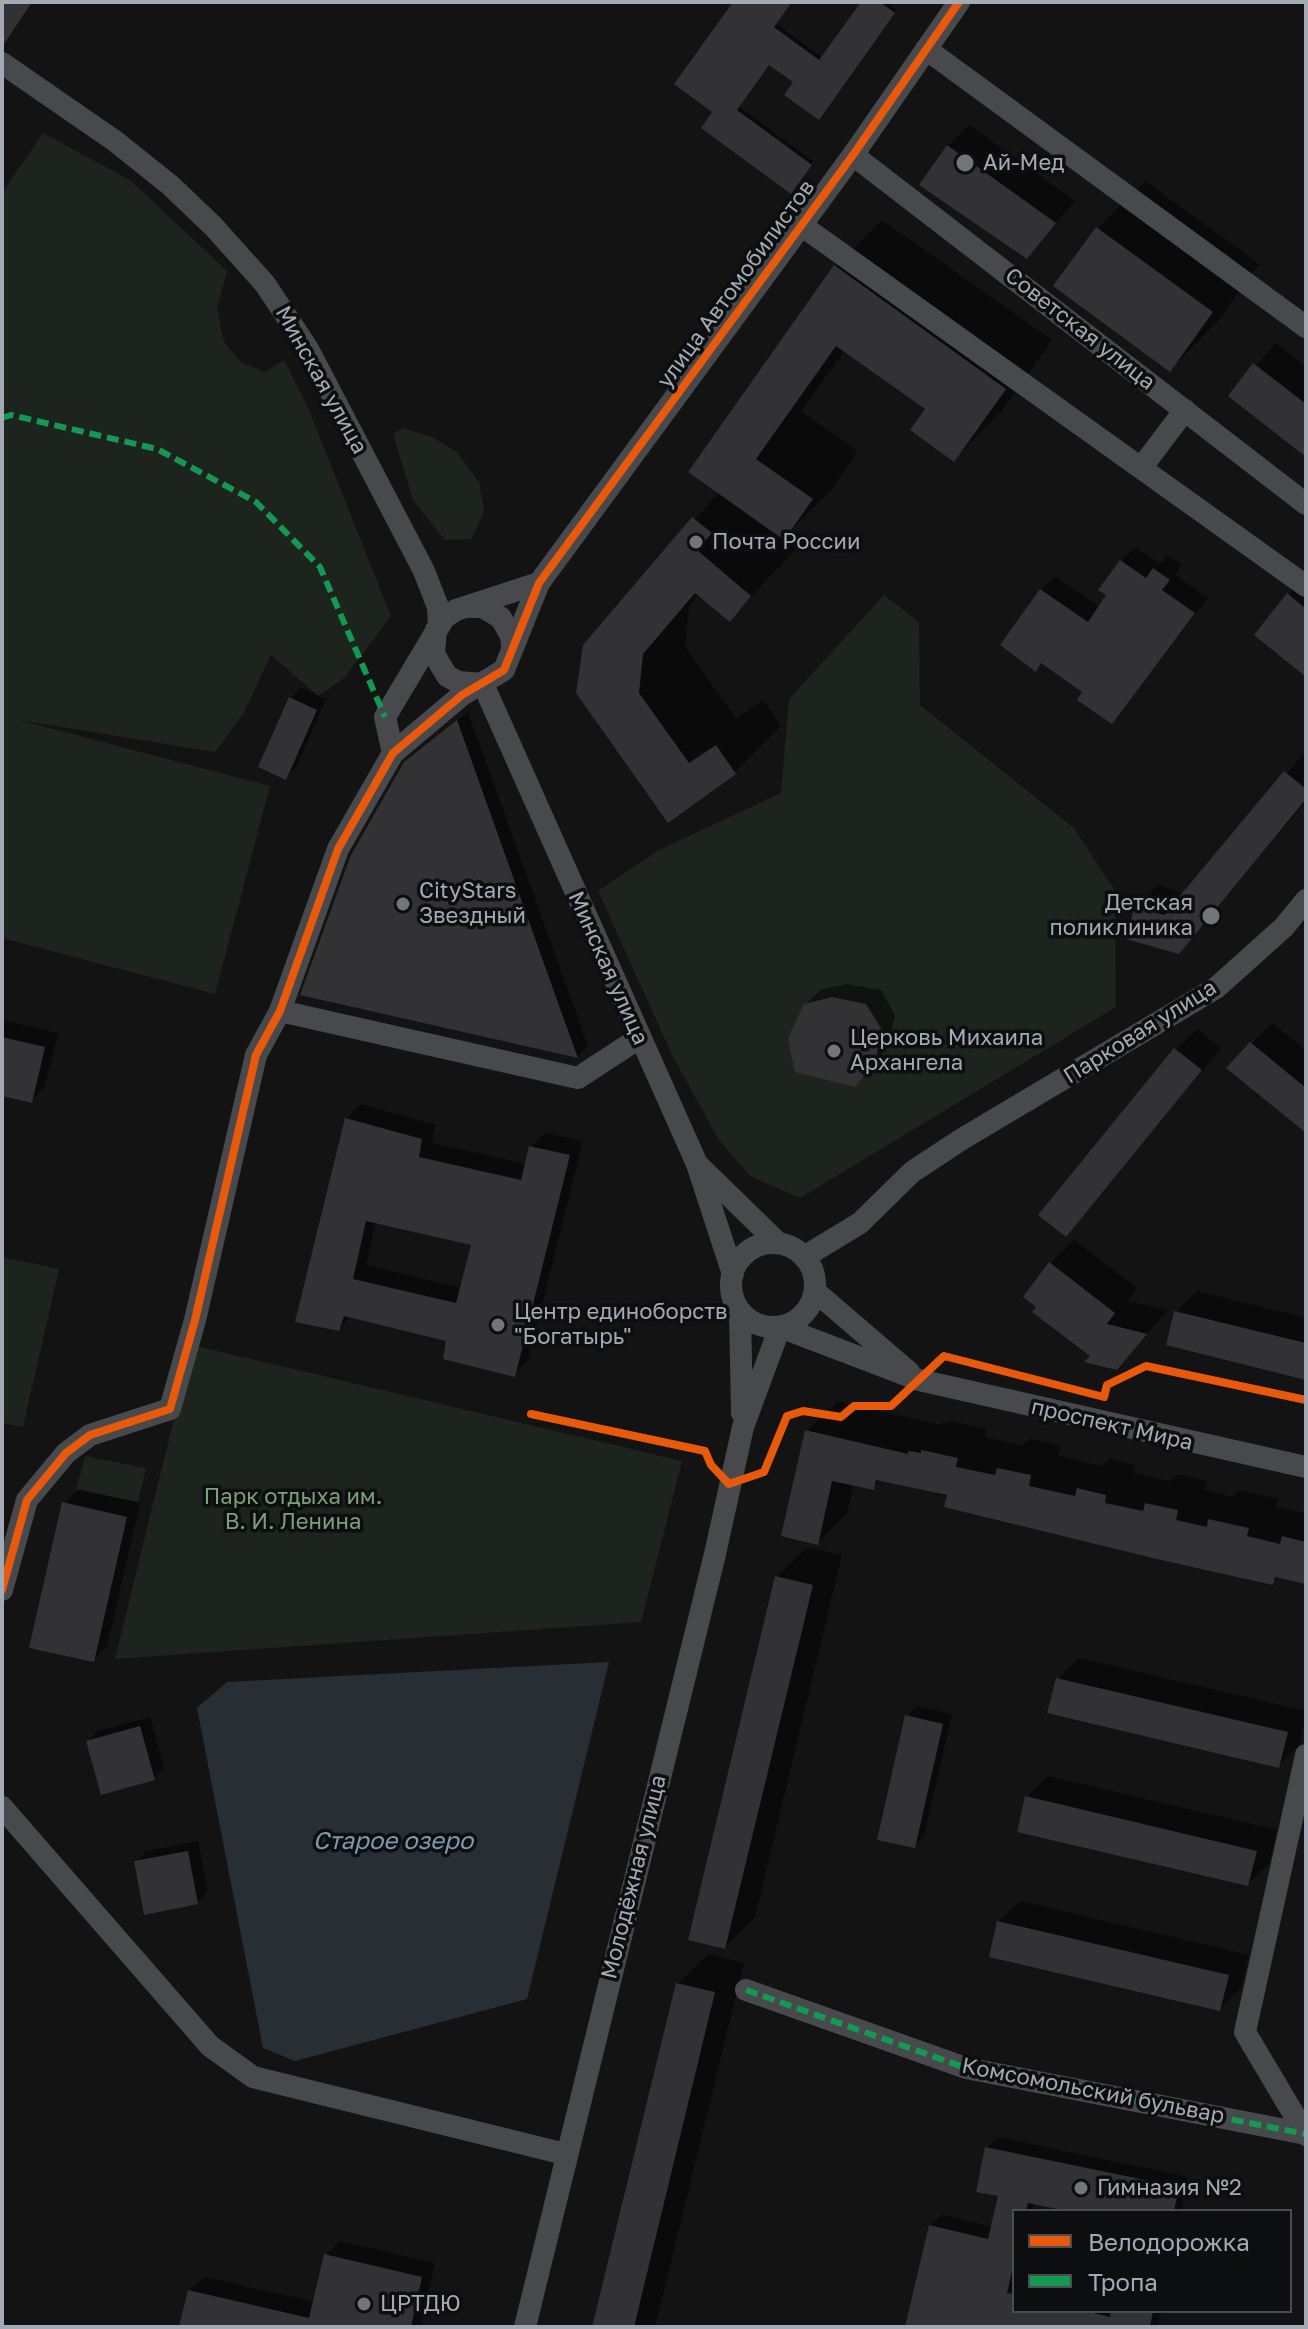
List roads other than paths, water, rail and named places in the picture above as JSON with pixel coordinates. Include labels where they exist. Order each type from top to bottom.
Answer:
[{"type":"street","name":"улица Автомобилистов","points":[[512,646],[539,583],[853,155],[959,2]]},
{"type":"street","points":[[926,49],[1306,327]]},
{"type":"street","name":"Минская улица","points":[[2,63],[115,141],[170,185],[213,226],[265,284],[308,349],[449,618]]},
{"type":"street","name":"Советская улица","points":[[853,155],[1306,504]]},
{"type":"street","points":[[801,225],[1306,586]]},
{"type":"street","points":[[1141,468],[1185,410]]},
{"type":"street","points":[[393,753],[385,717],[449,618],[539,583]]},
{"type":"street","points":[[2,1590],[27,1500],[66,1453],[90,1435],[170,1409],[195,1320],[256,1055],[280,1011],[338,849],[393,753],[462,695],[483,684],[504,670],[512,646],[511,636],[501,618],[483,607],[449,618],[434,654],[447,676],[471,685],[483,684]]},
{"type":"street","name":"Минская улица","points":[[483,684],[697,1164],[733,1274]]},
{"type":"street","name":"Парковая улица","points":[[804,1257],[860,1223],[912,1172],[962,1139],[1216,988],[1284,927],[1306,900]]},
{"type":"street","points":[[280,1011],[578,1078],[639,1038]]},
{"type":"street","name":"Минская улица","points":[[697,1164],[778,1243]]},
{"type":"street","points":[[778,1243],[798,1250],[804,1257],[811,1266],[817,1293],[797,1320],[780,1327],[763,1326],[740,1311],[732,1293],[733,1274],[745,1254],[757,1246],[778,1243]]},
{"type":"street","name":"проспект Мира","points":[[817,1293],[919,1380]]},
{"type":"street","name":"Молодёжная улица","points":[[740,1311],[743,1427]]},
{"type":"street","name":"проспект Мира","points":[[780,1327],[919,1380],[1306,1467]]},
{"type":"street","name":"Молодёжная улица","points":[[525,2327],[565,2154],[715,1554],[743,1427],[780,1327]]},
{"type":"street","points":[[1306,1755],[1245,2032],[1306,2134]]},
{"type":"street","points":[[2,1807],[210,2046],[253,2077],[565,2154]]},
{"type":"street","name":"Комсомольский бульвар","points":[[746,1990],[966,2068],[1306,2134]]},
{"type":"water","name":"Старое озеро","points":[[609,1662],[527,1999],[295,2061],[263,2048],[197,1708],[227,1682]]},
{"type":"place","name":"Ай-Мед","points":[[965,163]]},
{"type":"place","name":"Почта России","points":[[696,542]]},
{"type":"place","name":"CityStars Звездный","points":[[403,904]]},
{"type":"place","name":"Детская поликлиника","points":[[1211,916]]},
{"type":"place","name":"Церковь Михаила Архангела","points":[[834,1051]]},
{"type":"place","name":"Центр единоборств \"Богатырь\"","points":[[498,1325]]},
{"type":"place","name":"Гимназия №2","points":[[1081,2188]]},
{"type":"place","name":"ЦРТДЮ","points":[[364,2304]]},
{"type":"park label","name":"Парк отдыха им. В. И. Ленина","points":[[293,1510]]}]
